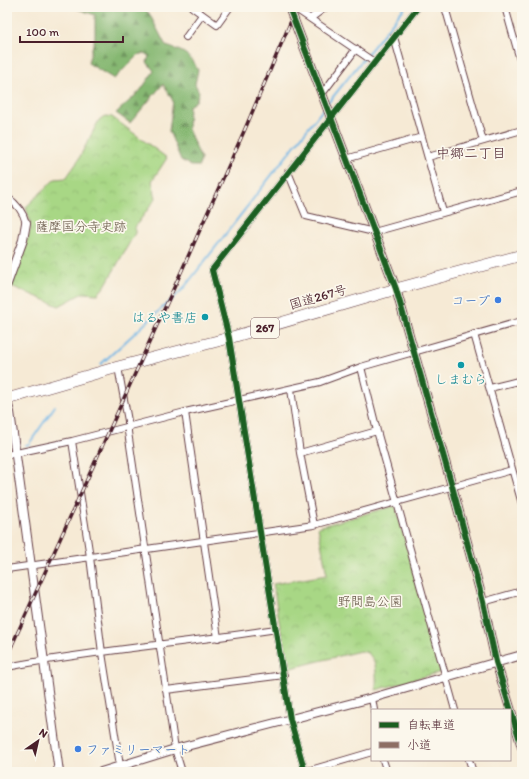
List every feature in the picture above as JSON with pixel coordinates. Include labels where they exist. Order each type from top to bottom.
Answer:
[{"type":"highway","name":"国道267号","points":[[7,399],[118,367],[229,338],[396,289],[522,256]]},
{"type":"street","points":[[192,7],[217,25],[230,7]]},
{"type":"street","points":[[289,7],[396,289],[452,486],[496,662],[510,709]]},
{"type":"street","points":[[293,7],[374,62]]},
{"type":"street","points":[[311,18],[326,7]]},
{"type":"street","points":[[371,752],[305,772],[290,719],[229,338],[212,270],[330,115],[418,7]]},
{"type":"street","points":[[445,7],[483,141]]},
{"type":"street","points":[[505,7],[522,67]]},
{"type":"street","points":[[186,37],[202,14]]},
{"type":"street","points":[[394,38],[443,212]]},
{"type":"street","points":[[323,98],[358,51]]},
{"type":"street","points":[[428,157],[522,130]]},
{"type":"street","points":[[346,158],[422,137]]},
{"type":"street","points":[[288,172],[306,216],[374,232],[522,191]]},
{"type":"street","points":[[7,197],[16,203],[25,216],[26,223],[23,240],[7,284]]},
{"type":"street","points":[[7,455],[72,441],[185,412],[320,382],[361,367],[413,351],[522,321]]},
{"type":"street","points":[[474,334],[522,504]]},
{"type":"street","points":[[118,367],[175,749],[182,772]]},
{"type":"street","points":[[361,367],[377,431],[455,709]]},
{"type":"street","points":[[490,388],[522,380]]},
{"type":"street","points":[[291,389],[300,453],[314,525]]},
{"type":"street","points":[[7,402],[10,412],[32,565],[60,772]]},
{"type":"street","points":[[185,412],[218,638]]},
{"type":"street","points":[[300,453],[377,431]]},
{"type":"street","points":[[72,441],[120,770]]},
{"type":"street","points":[[7,569],[314,525],[512,470]]},
{"type":"street","points":[[482,602],[522,591]]},
{"type":"street","points":[[7,667],[44,660],[218,638],[276,629]]},
{"type":"street","points":[[101,772],[120,770],[175,749],[372,698],[522,655]]},
{"type":"street","points":[[166,690],[284,675]]},
{"type":"street","points":[[372,698],[374,709]]},
{"type":"street","points":[[511,711],[522,747]]},
{"type":"street","points":[[384,761],[387,772]]},
{"type":"street","points":[[469,761],[473,772]]},
{"type":"green space","points":[[72,7],[142,7],[149,13],[166,46],[182,52],[191,60],[198,70],[195,84],[199,92],[196,101],[189,106],[188,129],[201,159],[199,166],[191,166],[181,160],[169,131],[173,101],[163,84],[130,123],[116,113],[140,91],[154,71],[147,62],[149,56],[144,53],[138,55],[114,79],[88,63],[95,37],[95,15]]},
{"type":"green space","name":"薩摩国分寺史跡","points":[[107,116],[112,117],[167,158],[152,181],[156,198],[135,227],[135,233],[105,286],[98,294],[83,293],[59,306],[11,286],[30,231],[30,222],[26,207],[55,179],[66,178],[76,164],[99,120]]},
{"type":"green space","name":"野間島公園","points":[[394,506],[396,507],[441,672],[376,690],[376,672],[371,656],[360,651],[287,669],[273,584],[327,575],[318,527]]},
{"type":"waterway","points":[[328,103],[405,7]]},
{"type":"waterway","points":[[101,364],[183,289],[324,108]]},
{"type":"waterway","points":[[26,445],[29,444],[55,406]]},
{"type":"railway","points":[[7,656],[182,270],[245,129],[297,7]]},
{"type":"cycle path","points":[[289,7],[396,289],[452,486],[483,602],[496,662],[510,709]]},
{"type":"cycle path","points":[[305,772],[290,719],[229,338],[212,270],[418,7]]},
{"type":"cycle path","points":[[511,711],[522,747]]},
{"type":"place","name":"コープ","points":[[498,300]]},
{"type":"place","name":"はるや書店","points":[[205,317]]},
{"type":"place","name":"しまむら","points":[[461,365]]},
{"type":"place","name":"ファミリーマート","points":[[78,749]]},
{"type":"district","name":"中郷二丁目","points":[[471,153]]}]
